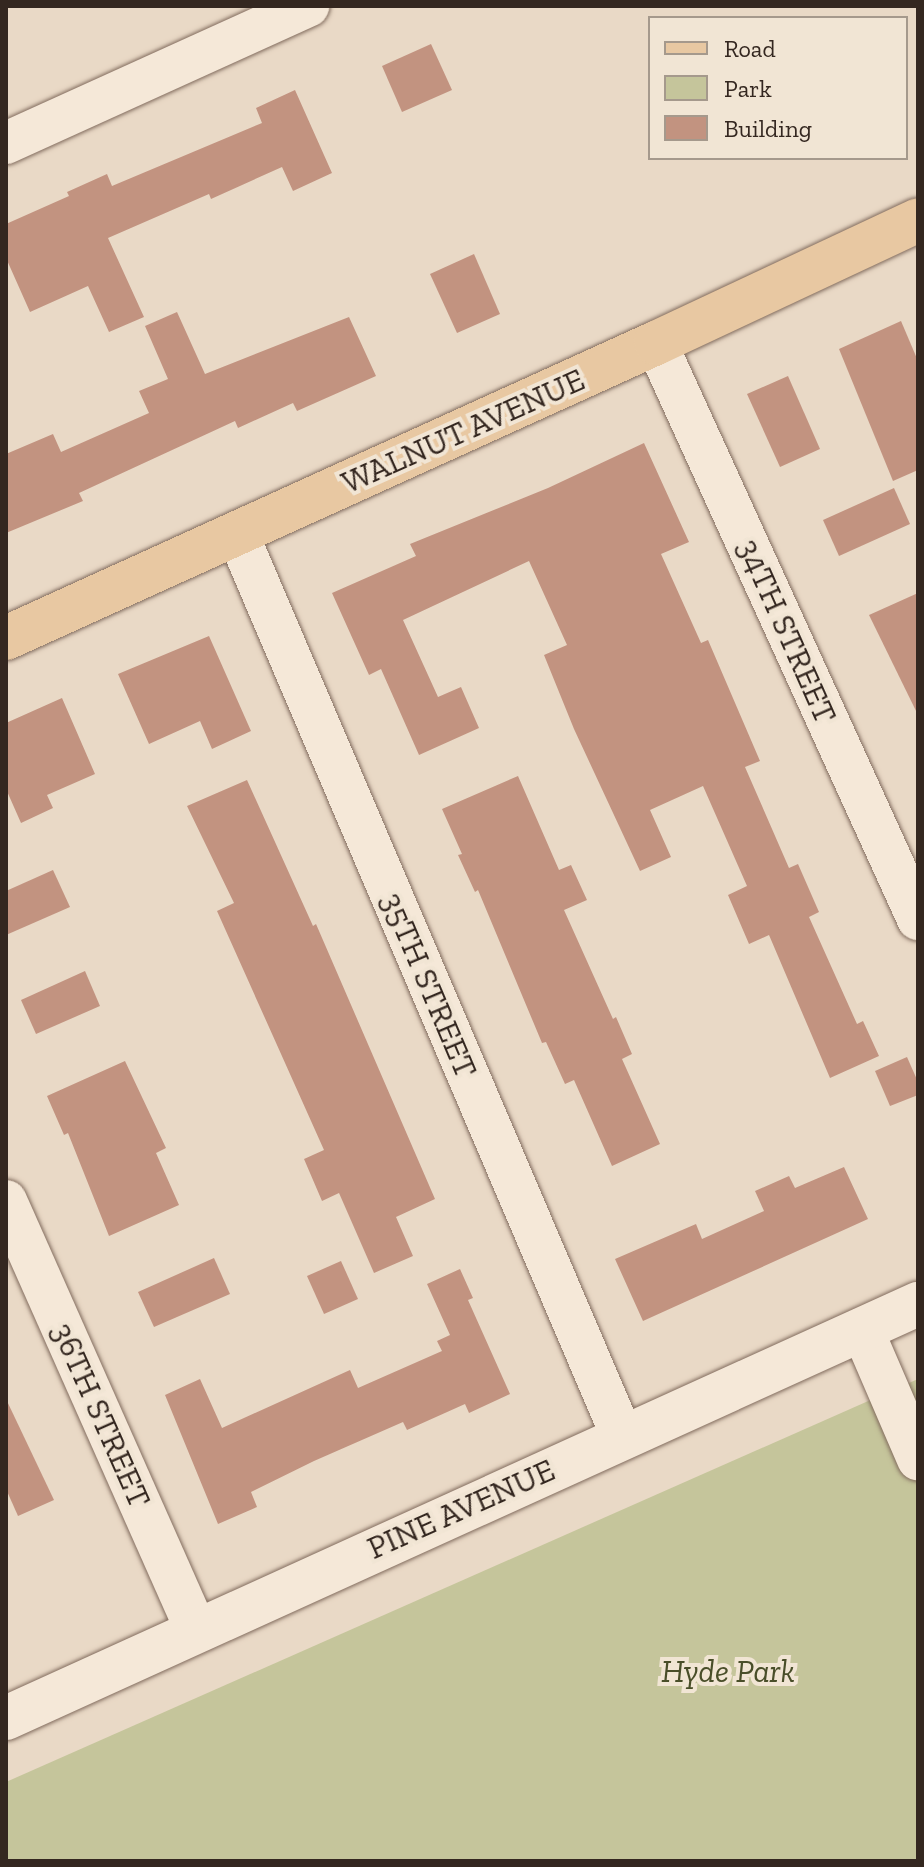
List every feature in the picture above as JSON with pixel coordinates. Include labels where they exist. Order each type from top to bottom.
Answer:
[{"type":"main road","name":"WALNUT AVENUE","points":[[6,638],[656,343],[918,220]]},
{"type":"main road","name":"PINE AVENUE","points":[[6,1718],[918,1304]]},
{"type":"street","points":[[6,143],[308,6]]},
{"type":"street","name":"34TH STREET","points":[[656,343],[918,919]]},
{"type":"street","name":"35TH STREET","points":[[237,533],[622,1436]]},
{"type":"street","name":"36TH STREET","points":[[6,1201],[196,1630]]},
{"type":"street","points":[[862,1329],[918,1459]]},
{"type":"green space","name":"Hyde Park","points":[[918,1379],[918,1861],[6,1861],[6,1782]]},
{"type":"building","points":[[431,44],[452,90],[402,112],[382,66]]},
{"type":"building","points":[[295,90],[332,173],[293,191],[282,167],[211,199],[209,194],[108,238],[144,317],[109,332],[88,286],[30,312],[6,258],[6,224],[69,196],[67,192],[107,174],[112,186],[262,123],[256,108]]},
{"type":"building","points":[[474,254],[500,314],[457,333],[430,274]]},
{"type":"building","points":[[177,312],[205,374],[349,317],[376,376],[297,411],[293,403],[238,428],[235,421],[79,493],[83,501],[6,533],[6,454],[53,434],[61,452],[149,413],[139,391],[168,379],[145,326]]},
{"type":"building","points":[[901,321],[918,361],[918,470],[893,481],[839,349]]},
{"type":"building","points":[[788,376],[820,449],[780,467],[747,394]]},
{"type":"building","points":[[644,443],[689,542],[661,554],[701,643],[708,640],[760,761],[745,767],[789,868],[798,864],[819,912],[809,917],[857,1024],[863,1021],[879,1056],[830,1078],[769,935],[749,944],[728,895],[747,886],[703,786],[650,810],[671,857],[640,871],[574,729],[544,655],[567,645],[529,561],[403,620],[438,697],[461,687],[479,728],[419,755],[381,669],[369,675],[332,593],[416,556],[410,544],[548,488]]},
{"type":"building","points":[[894,488],[910,524],[839,556],[823,520]]},
{"type":"building","points":[[918,593],[918,715],[869,615]]},
{"type":"building","points":[[209,636],[251,731],[212,749],[200,721],[149,744],[118,674]]},
{"type":"building","points":[[62,698],[95,774],[47,795],[53,808],[21,823],[6,789],[6,723]]},
{"type":"building","points":[[518,776],[559,870],[571,865],[587,900],[564,910],[632,1054],[622,1059],[660,1144],[612,1166],[574,1080],[565,1084],[546,1042],[542,1043],[478,890],[475,892],[458,855],[462,854],[442,809]]},
{"type":"building","points":[[247,780],[313,926],[316,924],[435,1199],[396,1217],[413,1256],[374,1273],[339,1193],[322,1201],[304,1159],[324,1150],[217,911],[234,903],[187,806]]},
{"type":"building","points":[[53,870],[70,907],[6,935],[6,891]]},
{"type":"building","points":[[85,971],[100,1006],[36,1034],[21,1000]]},
{"type":"building","points":[[907,1057],[918,1082],[918,1095],[890,1106],[875,1071]]},
{"type":"building","points":[[125,1061],[166,1148],[156,1153],[179,1205],[109,1236],[68,1133],[64,1135],[47,1096]]},
{"type":"building","points":[[844,1167],[868,1219],[643,1321],[615,1259],[696,1224],[702,1239],[764,1211],[755,1191],[789,1176],[795,1188]]},
{"type":"building","points":[[214,1258],[230,1294],[154,1327],[138,1292]]},
{"type":"building","points":[[341,1261],[358,1299],[324,1314],[307,1276]]},
{"type":"building","points":[[460,1269],[473,1298],[468,1300],[510,1394],[469,1413],[465,1404],[407,1430],[403,1422],[314,1461],[251,1492],[257,1507],[218,1524],[165,1395],[200,1379],[222,1428],[350,1370],[358,1388],[442,1351],[437,1341],[450,1335],[427,1284]]},
{"type":"building","points":[[6,1399],[54,1500],[18,1516],[6,1489]]}]
